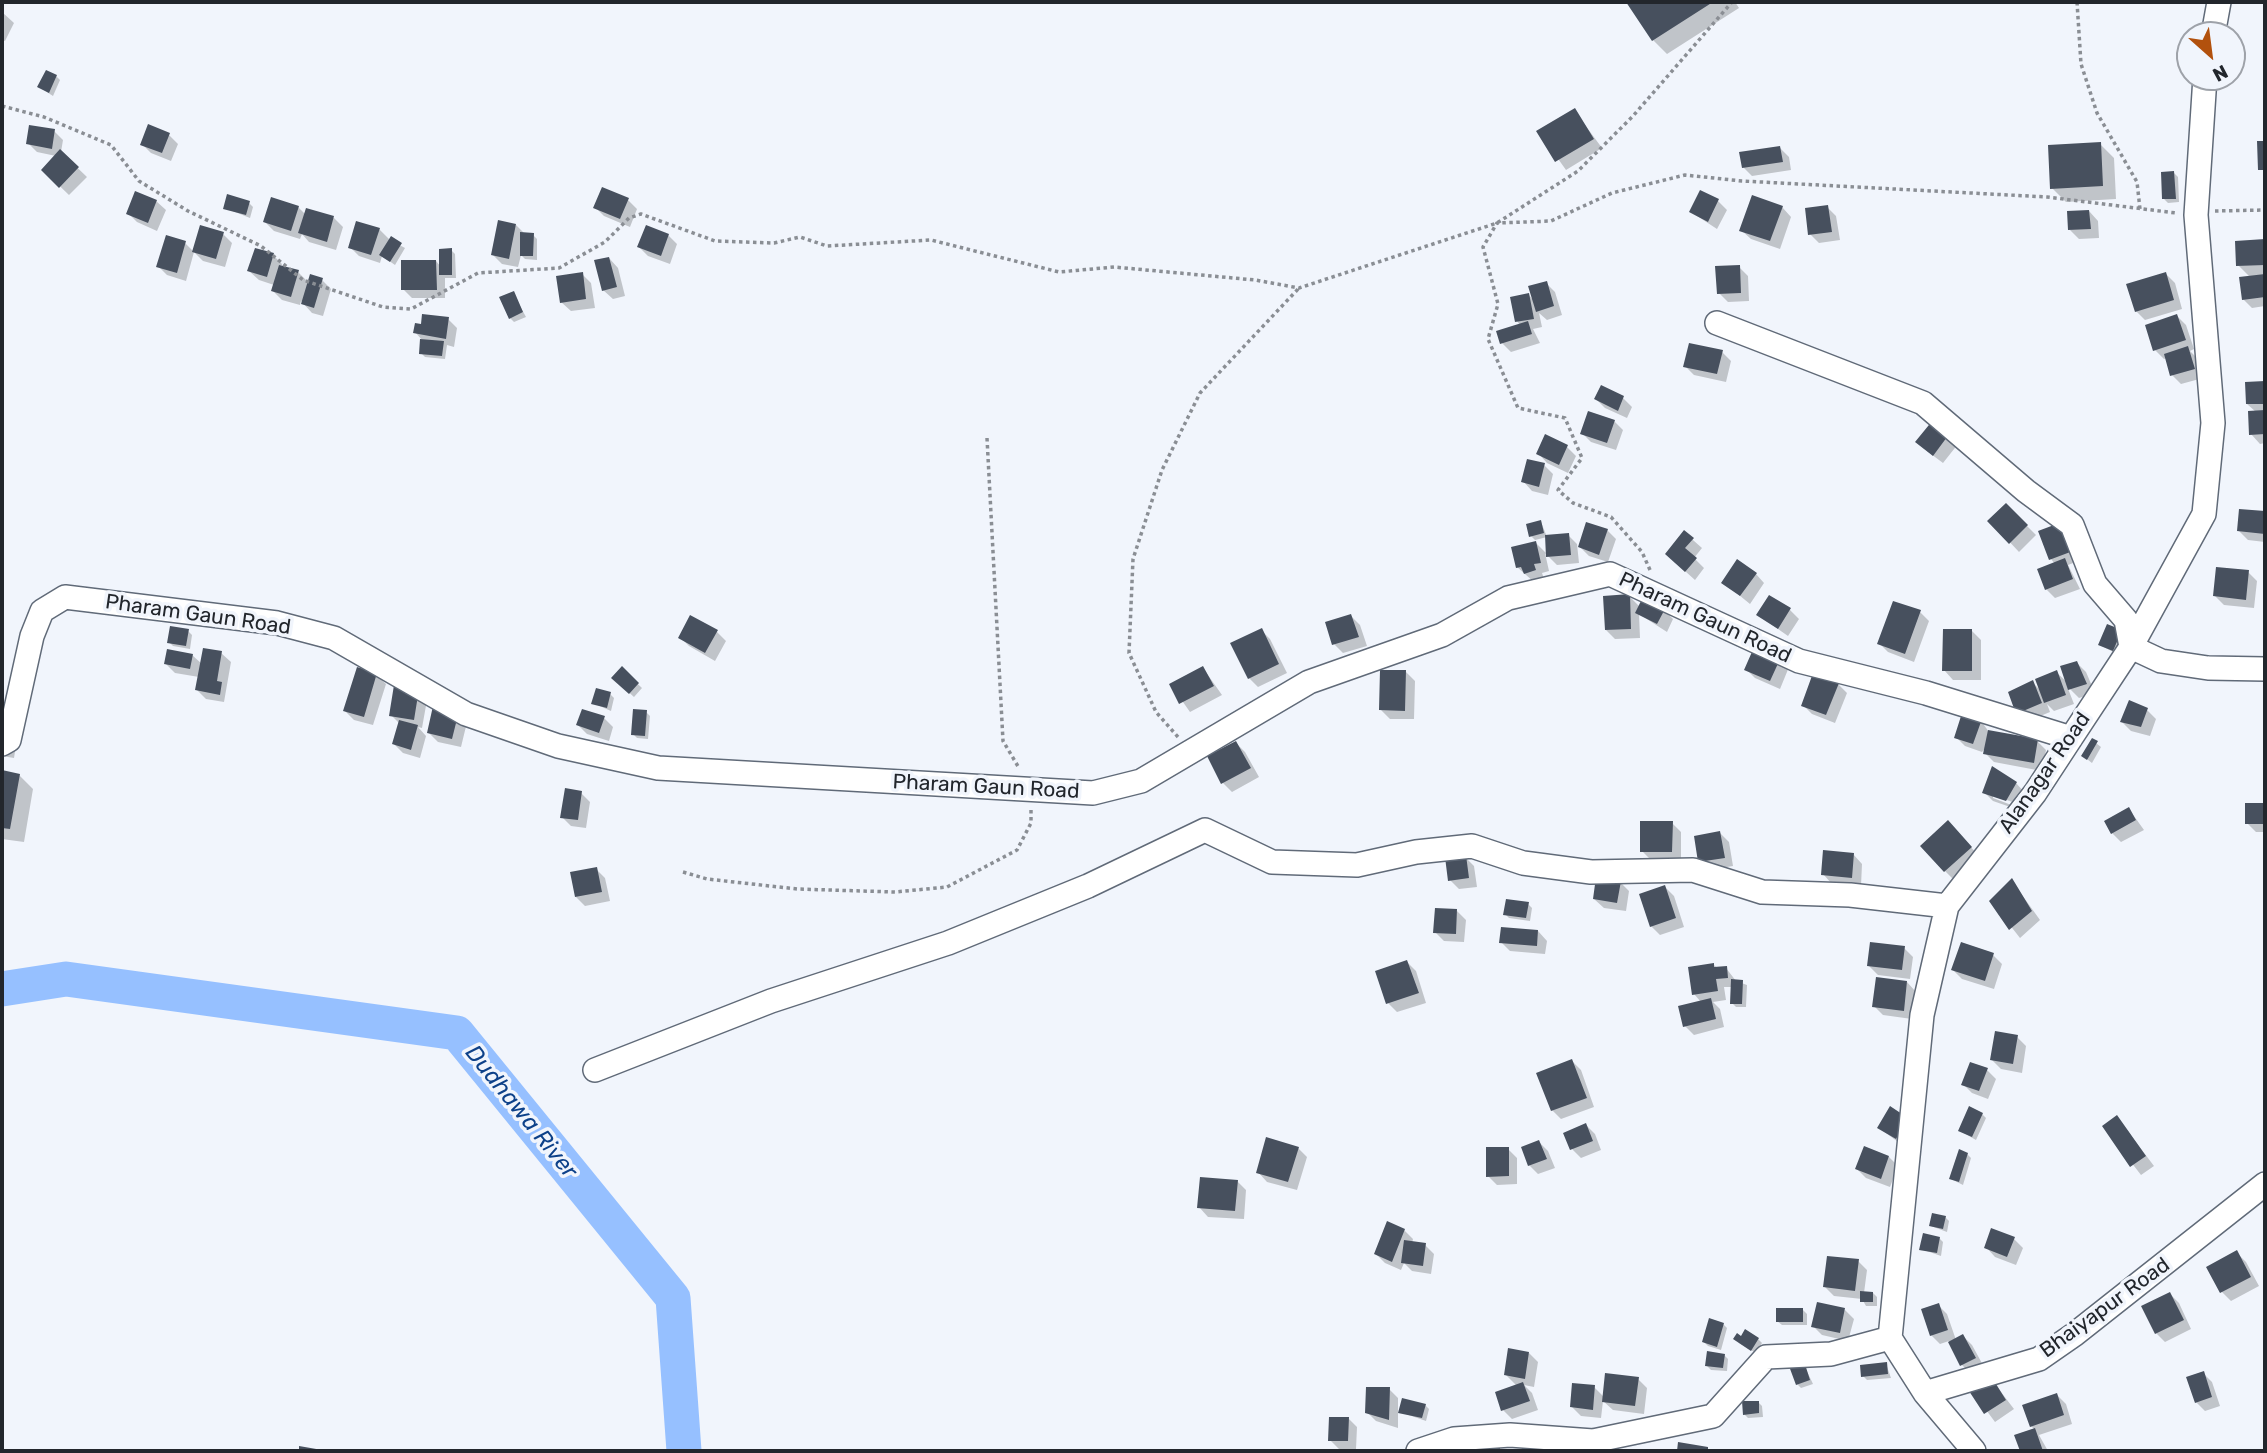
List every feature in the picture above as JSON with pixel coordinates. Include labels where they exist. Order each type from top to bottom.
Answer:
[{"type":"street","points":[[2216,21],[2219,2]]},
{"type":"street","name":"Alanagar Road","points":[[1890,1338],[1922,1014],[1947,906],[2035,793],[2132,647],[2204,514],[2213,424],[2196,213],[2204,91]]},
{"type":"street","points":[[1717,323],[1923,402],[2025,491],[2072,525],[2095,584],[2126,620],[2132,647],[2161,661],[2208,668],[2265,669]]},
{"type":"street","name":"Pharam Gaun Road","points":[[2,744],[9,740],[32,636],[42,611],[65,597],[277,623],[334,638],[466,714],[558,746],[658,768],[1093,793],[1141,780],[1309,682],[1442,635],[1508,598],[1610,574],[1798,661],[1926,693],[2071,738]]},
{"type":"street","points":[[595,1070],[771,1001],[948,943],[1088,886],[1205,830],[1272,862],[1357,865],[1416,852],[1472,846],[1522,863],[1591,872],[1693,870],[1762,892],[1850,895],[1947,906]]},
{"type":"street","name":"Bhaiyapur Road","points":[[1925,1393],[2039,1359],[2162,1268],[2265,1184]]},
{"type":"street","points":[[1418,1451],[1454,1438],[1510,1435],[1593,1441],[1713,1416],[1766,1357],[1831,1354],[1890,1338],[1925,1393],[1974,1451]]},
{"type":"path","points":[[2,106],[44,117],[111,145],[139,181],[188,211],[261,246],[303,280],[383,307],[411,309],[478,274],[559,268],[605,242],[629,218],[641,214],[715,241],[774,243],[800,237],[827,246],[931,240],[1059,272],[1114,267],[1255,280],[1299,288],[1497,223],[1578,171],[1633,116],[1732,2]]},
{"type":"path","points":[[2077,2],[2081,64],[2097,113],[2137,182],[2140,209]]},
{"type":"path","points":[[1497,223],[1550,221],[1612,193],[1685,175],[1742,181],[2047,197],[2196,213],[2265,210]]},
{"type":"path","points":[[1497,223],[1483,247],[1498,304],[1488,339],[1518,408],[1565,418],[1582,458],[1558,490],[1573,503],[1611,517],[1642,552],[1662,598]]},
{"type":"path","points":[[1191,752],[1156,712],[1129,653],[1133,559],[1162,470],[1200,393],[1299,288]]},
{"type":"path","points":[[683,872],[707,878],[797,889],[895,892],[947,887],[1017,850],[1031,822],[1031,789],[1003,741],[987,438]]},
{"type":"building","points":[[1626,2],[1713,2],[1652,41]]},
{"type":"building","points":[[46,70],[57,75],[49,93],[37,87]]},
{"type":"building","points":[[1575,108],[1594,139],[1555,162],[1536,131]]},
{"type":"building","points":[[148,124],[170,133],[162,153],[140,145]]},
{"type":"building","points":[[29,125],[55,129],[52,149],[26,144]]},
{"type":"building","points":[[2257,141],[2265,141],[2265,170],[2258,170]]},
{"type":"building","points":[[2101,142],[2103,186],[2050,189],[2048,145]]},
{"type":"building","points":[[1780,146],[1783,162],[1742,168],[1739,152]]},
{"type":"building","points":[[60,149],[79,167],[59,188],[41,170]]},
{"type":"building","points":[[2174,171],[2176,199],[2162,199],[2161,172]]},
{"type":"building","points":[[602,187],[629,198],[620,219],[593,208]]},
{"type":"building","points":[[1700,190],[1719,199],[1708,222],[1689,212]]},
{"type":"building","points":[[135,191],[157,200],[148,223],[126,214]]},
{"type":"building","points":[[227,194],[250,201],[246,215],[223,209]]},
{"type":"building","points":[[1752,195],[1783,206],[1770,241],[1739,231]]},
{"type":"building","points":[[271,197],[299,206],[291,231],[263,222]]},
{"type":"building","points":[[1828,205],[1832,232],[1808,235],[1805,208]]},
{"type":"building","points":[[306,208],[334,216],[327,242],[298,233]]},
{"type":"building","points":[[2089,210],[2091,229],[2068,230],[2067,211]]},
{"type":"building","points":[[498,220],[516,224],[509,259],[491,255]]},
{"type":"building","points":[[356,221],[380,228],[371,255],[348,248]]},
{"type":"building","points":[[200,225],[224,232],[216,259],[192,252]]},
{"type":"building","points":[[646,225],[669,234],[661,256],[637,247]]},
{"type":"building","points":[[520,232],[534,233],[533,256],[520,256]]},
{"type":"building","points":[[166,235],[186,241],[177,273],[156,267]]},
{"type":"building","points":[[391,236],[402,243],[390,262],[379,255]]},
{"type":"building","points":[[2265,239],[2265,265],[2236,266],[2235,241]]},
{"type":"building","points":[[255,248],[274,253],[267,277],[247,271]]},
{"type":"building","points":[[452,248],[452,275],[439,275],[439,249]]},
{"type":"building","points":[[609,257],[617,287],[602,291],[594,260]]},
{"type":"building","points":[[401,260],[436,260],[437,290],[401,290]]},
{"type":"building","points":[[279,265],[299,270],[291,297],[271,291]]},
{"type":"building","points":[[1740,265],[1741,293],[1717,294],[1715,266]]},
{"type":"building","points":[[583,272],[586,299],[560,303],[556,276]]},
{"type":"building","points":[[2166,272],[2174,300],[2135,312],[2126,284]]},
{"type":"building","points":[[310,274],[323,278],[314,308],[301,304]]},
{"type":"building","points":[[2265,274],[2265,297],[2242,300],[2239,277]]},
{"type":"building","points":[[1547,281],[1554,306],[1536,312],[1528,286]]},
{"type":"building","points":[[514,291],[523,312],[509,319],[499,297]]},
{"type":"building","points":[[1529,293],[1534,319],[1515,322],[1510,297]]},
{"type":"building","points":[[422,314],[449,317],[446,339],[413,333],[415,323],[421,324]]},
{"type":"building","points":[[2177,314],[2186,340],[2153,351],[2145,325]]},
{"type":"building","points":[[1528,321],[1532,334],[1500,344],[1496,331]]},
{"type":"building","points":[[420,339],[444,341],[442,356],[419,354]]},
{"type":"building","points":[[1689,343],[1723,350],[1717,374],[1683,367]]},
{"type":"building","points":[[2188,346],[2195,369],[2170,376],[2164,354]]},
{"type":"building","points":[[2265,381],[2265,404],[2246,404],[2245,382]]},
{"type":"building","points":[[1601,385],[1624,396],[1618,411],[1594,399]]},
{"type":"building","points":[[2265,410],[2265,434],[2249,435],[2248,411]]},
{"type":"building","points":[[1588,411],[1615,420],[1607,443],[1580,434]]},
{"type":"building","points":[[1933,420],[1950,433],[1933,456],[1915,442]]},
{"type":"building","points":[[1545,434],[1568,445],[1559,465],[1536,454]]},
{"type":"building","points":[[1527,459],[1545,463],[1539,487],[1521,482]]},
{"type":"building","points":[[2006,503],[2028,525],[2009,544],[1987,521]]},
{"type":"building","points":[[2239,509],[2265,511],[2265,534],[2237,531]]},
{"type":"building","points":[[1541,520],[1544,533],[1529,537],[1526,524]]},
{"type":"building","points":[[1586,522],[1608,529],[1599,555],[1578,547]]},
{"type":"building","points":[[2062,522],[2073,551],[2049,560],[2038,531]]},
{"type":"building","points":[[1684,530],[1694,538],[1685,548],[1697,558],[1685,572],[1665,554]]},
{"type":"building","points":[[1569,533],[1571,555],[1546,557],[1545,535]]},
{"type":"building","points":[[1536,541],[1541,563],[1534,564],[1536,570],[1524,574],[1521,567],[1516,568],[1511,547]]},
{"type":"building","points":[[2065,558],[2073,579],[2045,590],[2037,569]]},
{"type":"building","points":[[1737,559],[1757,573],[1740,596],[1721,583]]},
{"type":"building","points":[[2216,567],[2249,570],[2246,600],[2213,596]]},
{"type":"building","points":[[1630,594],[1631,629],[1605,630],[1603,596]]},
{"type":"building","points":[[1769,595],[1791,608],[1778,629],[1756,615]]},
{"type":"building","points":[[1643,597],[1665,609],[1657,624],[1635,613]]},
{"type":"building","points":[[1893,601],[1921,610],[1905,654],[1877,644]]},
{"type":"building","points":[[1351,614],[1359,637],[1332,645],[1325,622]]},
{"type":"building","points":[[690,615],[718,630],[705,653],[678,638]]},
{"type":"building","points":[[2107,624],[2122,630],[2113,651],[2098,645]]},
{"type":"building","points":[[170,626],[189,629],[186,646],[167,643]]},
{"type":"building","points":[[1262,628],[1279,664],[1248,679],[1230,643]]},
{"type":"building","points":[[1943,629],[1972,629],[1972,671],[1942,671]]},
{"type":"building","points":[[1755,645],[1781,657],[1770,681],[1744,670]]},
{"type":"building","points":[[203,648],[222,651],[217,681],[222,682],[220,695],[195,690]]},
{"type":"building","points":[[167,649],[193,654],[190,669],[164,664]]},
{"type":"building","points":[[2077,661],[2087,684],[2068,690],[2060,666]]},
{"type":"building","points":[[622,666],[639,683],[629,694],[611,678]]},
{"type":"building","points":[[1203,666],[1214,686],[1179,704],[1169,684]]},
{"type":"building","points":[[357,667],[377,673],[364,717],[343,711]]},
{"type":"building","points":[[1380,670],[1406,670],[1405,711],[1379,710]]},
{"type":"building","points":[[2057,670],[2066,695],[2044,703],[2035,679]]},
{"type":"building","points":[[1813,673],[1839,683],[1826,715],[1801,706]]},
{"type":"building","points":[[2033,680],[2042,703],[2016,714],[2008,692]]},
{"type":"building","points":[[394,685],[419,689],[414,720],[389,716]]},
{"type":"building","points":[[596,688],[611,692],[607,708],[591,704]]},
{"type":"building","points":[[435,697],[461,703],[452,739],[427,733]]},
{"type":"building","points":[[2129,700],[2148,708],[2141,727],[2120,722]]},
{"type":"building","points":[[582,709],[605,716],[599,733],[576,725]]},
{"type":"building","points":[[633,709],[647,710],[645,736],[631,735]]},
{"type":"building","points":[[1962,713],[1982,719],[1973,744],[1954,738]]},
{"type":"building","points":[[399,720],[418,725],[411,750],[392,744]]},
{"type":"building","points":[[1988,730],[2038,739],[2034,763],[1983,754]]},
{"type":"building","points":[[2092,738],[2098,741],[2087,760],[2081,756]]},
{"type":"building","points":[[1236,741],[1251,768],[1221,784],[1207,756]]},
{"type":"building","points":[[1992,766],[2017,782],[2006,801],[1982,793]]},
{"type":"building","points":[[2,770],[20,774],[10,829],[2,828]]},
{"type":"building","points":[[565,788],[582,791],[578,820],[560,818]]},
{"type":"building","points":[[2245,803],[2265,803],[2265,824],[2245,824]]},
{"type":"building","points":[[2129,807],[2136,820],[2111,834],[2104,821]]},
{"type":"building","points":[[1948,820],[1972,847],[1944,872],[1920,846]]},
{"type":"building","points":[[1640,821],[1673,821],[1672,852],[1640,852]]},
{"type":"building","points":[[1720,831],[1725,858],[1698,862],[1694,836]]},
{"type":"building","points":[[1823,850],[1854,853],[1852,878],[1821,875]]},
{"type":"building","points":[[1466,855],[1469,878],[1448,881],[1445,857]]},
{"type":"building","points":[[597,867],[602,892],[575,897],[570,872]]},
{"type":"building","points":[[1596,877],[1621,881],[1617,903],[1593,899]]},
{"type":"building","points":[[2012,878],[2032,911],[2009,930],[1989,901]]},
{"type":"building","points":[[1665,885],[1676,918],[1650,927],[1639,894]]},
{"type":"building","points":[[1506,899],[1529,902],[1526,918],[1503,915]]},
{"type":"building","points":[[1435,908],[1457,909],[1456,934],[1433,933]]},
{"type":"building","points":[[1501,927],[1538,930],[1537,946],[1499,943]]},
{"type":"building","points":[[1870,942],[1905,946],[1902,970],[1867,966]]},
{"type":"building","points":[[1961,942],[1994,953],[1985,981],[1951,970]]},
{"type":"building","points":[[1407,960],[1419,993],[1386,1004],[1375,971]]},
{"type":"building","points":[[1714,963],[1714,967],[1727,966],[1728,978],[1716,979],[1718,991],[1692,995],[1688,967]]},
{"type":"building","points":[[1876,977],[1907,981],[1904,1011],[1872,1007]]},
{"type":"building","points":[[1731,979],[1743,980],[1742,1004],[1730,1004]]},
{"type":"building","points":[[1711,998],[1716,1019],[1683,1027],[1678,1006]]},
{"type":"building","points":[[1995,1031],[2018,1035],[2013,1064],[1990,1060]]},
{"type":"building","points":[[1572,1059],[1587,1098],[1551,1111],[1536,1073]]},
{"type":"building","points":[[1970,1062],[1988,1068],[1979,1091],[1961,1085]]},
{"type":"building","points":[[1890,1106],[1908,1118],[1896,1139],[1877,1128]]},
{"type":"building","points":[[1969,1106],[1983,1113],[1972,1137],[1958,1131]]},
{"type":"building","points":[[2117,1115],[2146,1156],[2130,1167],[2102,1126]]},
{"type":"building","points":[[1586,1123],[1593,1141],[1570,1150],[1563,1133]]},
{"type":"building","points":[[1266,1137],[1299,1147],[1288,1182],[1256,1173]]},
{"type":"building","points":[[1539,1140],[1547,1159],[1528,1166],[1521,1147]]},
{"type":"building","points":[[1864,1146],[1889,1156],[1881,1179],[1855,1169]]},
{"type":"building","points":[[1486,1147],[1509,1147],[1509,1176],[1486,1177]]},
{"type":"building","points":[[1959,1149],[1968,1153],[1959,1182],[1949,1179]]},
{"type":"building","points":[[1200,1177],[1238,1180],[1235,1211],[1197,1208]]},
{"type":"building","points":[[1932,1213],[1946,1216],[1943,1229],[1929,1226]]},
{"type":"building","points":[[1387,1221],[1405,1229],[1392,1262],[1374,1254]]},
{"type":"building","points":[[1991,1228],[2015,1237],[2007,1257],[1984,1248]]},
{"type":"building","points":[[1923,1233],[1940,1237],[1937,1253],[1919,1250]]},
{"type":"building","points":[[1404,1240],[1426,1243],[1423,1266],[1401,1263]]},
{"type":"building","points":[[2237,1250],[2251,1277],[2220,1293],[2206,1267]]},
{"type":"building","points":[[1827,1256],[1859,1259],[1855,1291],[1823,1287]]},
{"type":"building","points":[[1860,1291],[1873,1292],[1873,1302],[1860,1302]]},
{"type":"building","points":[[2170,1292],[2184,1320],[2155,1334],[2141,1306]]},
{"type":"building","points":[[1817,1302],[1845,1308],[1840,1333],[1811,1327]]},
{"type":"building","points":[[1939,1303],[1948,1330],[1930,1336],[1921,1309]]},
{"type":"building","points":[[1776,1308],[1803,1308],[1803,1322],[1776,1322]]},
{"type":"building","points":[[1709,1318],[1724,1323],[1717,1347],[1702,1342]]},
{"type":"building","points":[[1745,1329],[1759,1338],[1751,1351],[1733,1339],[1737,1333],[1741,1336]]},
{"type":"building","points":[[1963,1334],[1976,1358],[1960,1366],[1948,1342]]},
{"type":"building","points":[[1508,1348],[1529,1352],[1525,1379],[1504,1375]]},
{"type":"building","points":[[1707,1351],[1725,1354],[1723,1368],[1705,1366]]},
{"type":"building","points":[[1804,1361],[1810,1380],[1796,1385],[1789,1366]]},
{"type":"building","points":[[1887,1362],[1888,1374],[1861,1377],[1860,1365]]},
{"type":"building","points":[[2204,1371],[2212,1397],[2195,1403],[2186,1377]]},
{"type":"building","points":[[1605,1373],[1639,1377],[1635,1406],[1602,1402]]},
{"type":"building","points":[[1991,1376],[2006,1400],[1984,1414],[1969,1391]]},
{"type":"building","points":[[1523,1382],[1530,1401],[1501,1411],[1495,1392]]},
{"type":"building","points":[[1572,1383],[1595,1385],[1593,1410],[1570,1407]]},
{"type":"building","points":[[1366,1387],[1390,1387],[1389,1420],[1365,1413]]},
{"type":"building","points":[[2057,1393],[2064,1415],[2030,1427],[2022,1405]]},
{"type":"building","points":[[1402,1398],[1426,1404],[1422,1418],[1398,1413]]},
{"type":"building","points":[[1742,1401],[1759,1401],[1759,1413],[1743,1415]]},
{"type":"building","points":[[1329,1417],[1349,1417],[1348,1441],[1328,1441]]},
{"type":"building","points":[[2035,1428],[2043,1451],[2020,1451],[2014,1435]]},
{"type":"building","points":[[1678,1442],[1708,1447],[1708,1451],[1677,1451]]},
{"type":"building","points":[[1468,1443],[1500,1448],[1500,1451],[1466,1451]]},
{"type":"building","points":[[1528,1445],[1566,1450],[1566,1451],[1528,1451]]},
{"type":"building","points":[[299,1446],[322,1450],[322,1451],[299,1451]]},
{"type":"waterway","name":"Dudhawa River","points":[[2,989],[66,979],[457,1033],[673,1298],[684,1451]]}]
